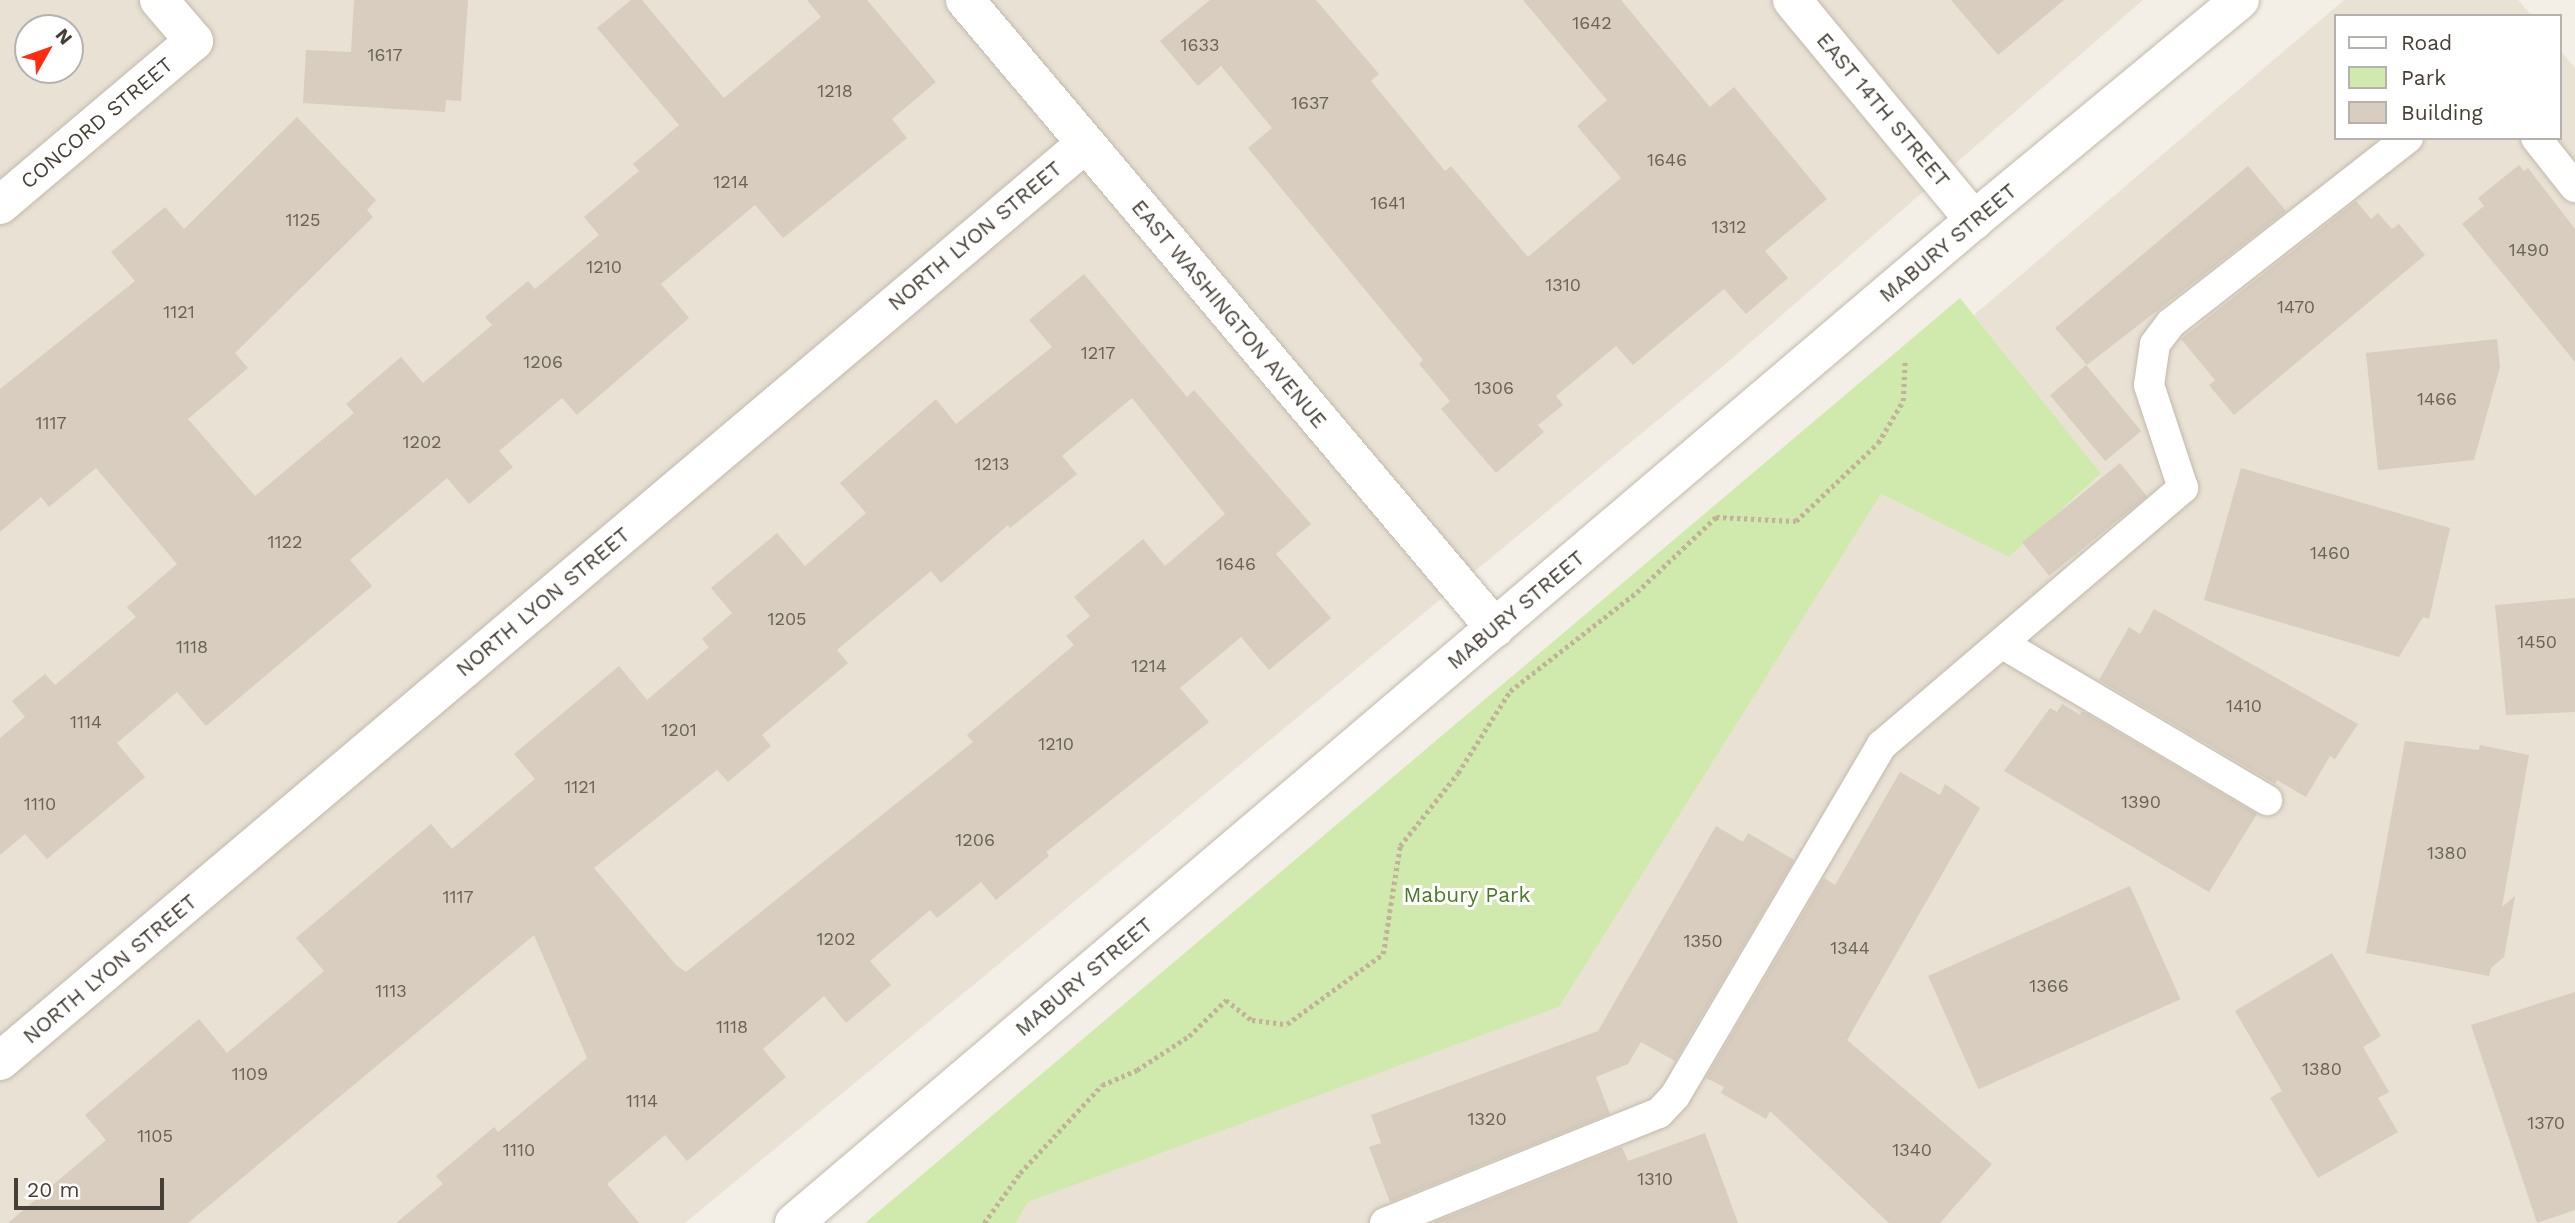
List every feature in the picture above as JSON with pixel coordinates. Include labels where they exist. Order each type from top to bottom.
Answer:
[{"type":"street","name":"CONCORD STREET","points":[[0,205],[194,41],[159,0]]},
{"type":"street","name":"EAST WASHINGTON AVENUE","points":[[965,0],[1494,628]]},
{"type":"street","name":"EAST 14TH STREET","points":[[1792,0],[1974,220]]},
{"type":"street","name":"MABURY STREET","points":[[794,1223],[1974,220],[2240,0]]},
{"type":"street","name":"NORTH LYON STREET","points":[[0,1061],[1085,144]]},
{"type":"lane","points":[[1385,1223],[1659,1113],[1675,1096],[1882,745],[2183,488],[2148,384],[2155,344],[2171,323],[2405,140]]},
{"type":"lane","points":[[2538,140],[2575,187]]},
{"type":"lane","points":[[2003,644],[2267,800]]},
{"type":"path","points":[[984,1223],[1020,1173],[1102,1085],[1137,1070],[1188,1036],[1226,1000],[1252,1020],[1287,1024],[1383,954],[1400,846],[1458,773],[1510,691],[1637,592],[1716,517],[1796,521],[1878,443],[1903,401],[1905,360]]},
{"type":"shaded area","points":[[0,0],[2143,0],[1728,362],[685,1223],[0,1223]]},
{"type":"shaded area","points":[[2344,0],[2518,0],[2530,14],[2334,14],[2334,140],[2561,140],[2561,51],[2575,68],[2575,1223],[1016,1223],[1028,1202],[1559,1007],[1881,494],[2009,557],[2101,475],[1974,315]]},
{"type":"green space","name":"Mabury Park","points":[[1960,298],[2101,474],[2009,557],[1881,494],[1559,1007],[1028,1202],[1016,1223],[865,1223]]},
{"type":"building","points":[[354,0],[468,0],[461,101],[446,100],[445,112],[303,103],[306,50],[351,52]]},
{"type":"building","points":[[631,0],[642,0],[724,98],[821,17],[807,0],[867,0],[936,82],[892,119],[907,138],[783,238],[755,205],[661,284],[689,318],[577,415],[562,398],[499,451],[513,467],[469,504],[447,478],[350,560],[372,586],[206,726],[177,692],[117,743],[145,777],[47,859],[25,834],[0,855],[0,738],[25,717],[12,701],[45,674],[55,685],[136,617],[127,607],[177,564],[96,468],[49,507],[41,497],[0,532],[0,389],[135,281],[111,252],[165,207],[184,229],[297,117],[376,200],[367,210],[373,217],[235,353],[248,368],[188,419],[255,496],[354,413],[346,404],[401,357],[423,383],[492,325],[485,317],[528,281],[535,289],[599,235],[584,217],[639,171],[633,164],[679,125],[597,28]]},
{"type":"building","points":[[1210,0],[1316,0],[1379,74],[1371,81],[1445,171],[1451,166],[1528,257],[1621,178],[1577,126],[1607,100],[1523,0],[1621,0],[1710,107],[1734,87],[1827,199],[1765,251],[1788,278],[1746,314],[1724,289],[1633,365],[1616,346],[1556,396],[1563,405],[1538,425],[1544,432],[1496,473],[1441,409],[1450,401],[1419,364],[1423,360],[1248,148],[1272,128],[1221,66],[1198,86],[1160,41]]},
{"type":"building","points":[[1951,0],[2064,0],[1998,55]]},
{"type":"building","points":[[2519,165],[2524,171],[2528,168],[2575,229],[2575,362],[2462,224],[2484,206],[2478,198]]},
{"type":"building","points":[[2248,166],[2286,211],[2087,365],[2055,328]]},
{"type":"building","points":[[2356,201],[2371,219],[2378,213],[2392,229],[2399,224],[2425,255],[2234,415],[2209,385],[2215,380],[2181,339]]},
{"type":"building","points":[[1084,274],[1187,397],[1194,390],[1311,524],[1276,554],[1331,618],[1269,670],[1241,637],[1180,688],[1209,722],[1046,852],[1049,856],[996,900],[981,882],[937,918],[930,910],[870,961],[891,985],[846,1023],[824,996],[763,1049],[786,1077],[687,1161],[665,1135],[607,1184],[639,1223],[396,1223],[443,1184],[436,1176],[494,1127],[498,1132],[587,1058],[534,935],[188,1223],[8,1223],[106,1140],[85,1115],[199,1019],[227,1053],[324,971],[296,938],[431,824],[452,849],[535,779],[514,754],[619,666],[647,700],[709,647],[702,639],[732,613],[711,588],[777,533],[805,566],[866,513],[840,483],[936,399],[956,424],[1052,347],[1029,320]],"holes":[[[1132,398],[1225,514],[1165,566],[1143,539],[1074,597],[1090,616],[1066,636],[1074,645],[967,735],[973,742],[686,972],[676,965],[594,868],[717,770],[728,782],[771,746],[762,735],[848,663],[837,650],[931,571],[941,583],[1008,525],[1010,528],[1077,474],[1062,456]]]},
{"type":"building","points":[[2497,339],[2500,367],[2474,460],[2378,470],[2366,353]]},
{"type":"building","points":[[2086,365],[2141,431],[2105,461],[2050,395]]},
{"type":"building","points":[[2120,463],[2147,496],[2049,576],[2022,542]]},
{"type":"building","points":[[2241,468],[2450,528],[2429,619],[2423,617],[2399,657],[2204,600]]},
{"type":"building","points":[[2575,598],[2575,712],[2506,715],[2495,605]]},
{"type":"building","points":[[2154,609],[2358,724],[2335,759],[2330,756],[2306,797],[2277,780],[2275,784],[2099,680],[2129,627],[2140,634]]},
{"type":"building","points":[[2062,704],[2080,715],[2082,711],[2257,814],[2209,892],[2004,771],[2050,708],[2057,712]]},
{"type":"building","points":[[2405,741],[2479,750],[2480,745],[2529,755],[2502,907],[2515,896],[2504,957],[2491,968],[2489,976],[2366,953]]},
{"type":"building","points":[[1900,772],[1940,795],[1945,784],[1980,808],[1847,1040],[1992,1164],[1940,1223],[1889,1223],[1770,1111],[1766,1119],[1721,1093],[1724,1087],[1706,1078],[1824,878],[1835,885]]},
{"type":"building","points":[[1716,826],[1743,842],[1748,833],[1794,860],[1675,1061],[1641,1042],[1628,1064],[1596,1077],[1610,1114],[1390,1202],[1369,1147],[1381,1143],[1371,1115],[1598,1031]]},
{"type":"building","points":[[2130,886],[2180,999],[1979,1089],[1928,976]]},
{"type":"building","points":[[2332,953],[2381,1036],[2363,1047],[2389,1092],[2378,1098],[2398,1132],[2318,1178],[2270,1098],[2282,1091],[2235,1011]]},
{"type":"building","points":[[2575,992],[2575,1210],[2537,1223],[2471,1025]]},
{"type":"building","points":[[1705,1133],[1738,1223],[1432,1223],[1622,1147],[1628,1161]]}]
